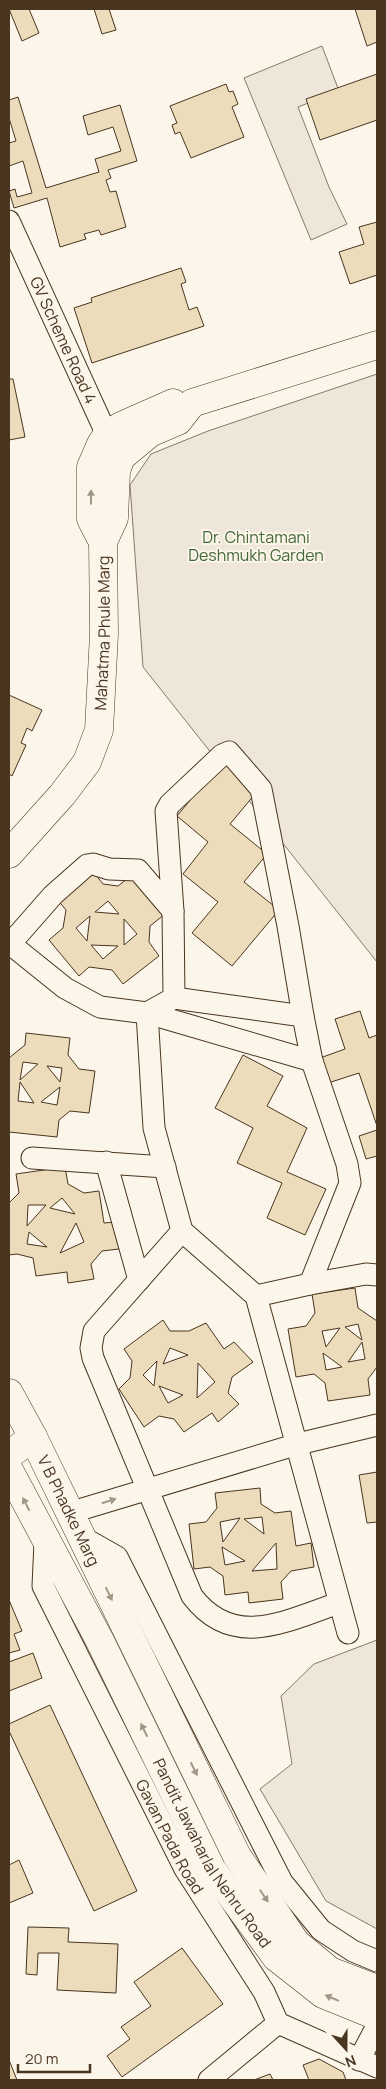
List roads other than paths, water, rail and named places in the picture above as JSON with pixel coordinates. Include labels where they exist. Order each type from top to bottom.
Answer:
[{"type":"main road","points":[[114,446],[146,424],[169,404],[192,403],[377,345]]},
{"type":"main road","name":"Mahatma Phule Marg","points":[[9,854],[62,795],[87,762],[99,730],[104,634],[103,542],[91,519],[91,467],[100,444],[114,446]]},
{"type":"main road","name":"V B Phadke Marg","points":[[9,1394],[33,1437],[127,1631]]},
{"type":"main road","points":[[9,1455],[33,1437]]},
{"type":"main road","name":"V B Phadke Marg","points":[[9,1470],[46,1542],[100,1639]]},
{"type":"main road","name":"Pandit Jawaharlal Nehru Road","points":[[127,1631],[237,1856],[296,1943],[330,1970],[377,1989]]},
{"type":"main road","name":"Pandit Jawaharlal Nehru Road","points":[[100,1639],[212,1868],[276,1957],[323,1994],[377,2016]]},
{"type":"street","name":"GV Scheme Road 4","points":[[9,221],[114,446]]},
{"type":"street","points":[[174,998],[173,911],[166,811],[170,804],[222,755],[229,752],[261,789],[312,1061],[347,1164],[350,1183],[310,1284]]},
{"type":"street","points":[[173,911],[138,870],[109,869],[93,864],[87,865],[52,895],[9,944],[65,988],[100,1007],[147,1013],[312,1061]]},
{"type":"street","points":[[147,1013],[174,998],[303,1016]]},
{"type":"street","points":[[147,1013],[151,1106],[154,1128],[182,1231],[256,1296],[298,1444],[348,1633]]},
{"type":"street","points":[[32,1158],[165,1167]]},
{"type":"street","points":[[106,1162],[139,1280]]},
{"type":"street","points":[[182,1231],[94,1331],[91,1348],[93,1358],[192,1596],[202,1609],[216,1618],[248,1629],[263,1628],[339,1603]]},
{"type":"street","points":[[256,1296],[366,1274],[377,1275]]},
{"type":"street","points":[[377,1425],[298,1444],[149,1489],[74,1524],[117,1557],[282,1882],[321,1930],[353,1951],[377,1962]]},
{"type":"street","name":"Gavan Pada Road","points":[[46,1542],[43,1586],[185,1869],[264,1992],[278,2022]]},
{"type":"street","points":[[209,2080],[278,2022],[368,2064],[377,2026]]},
{"type":"park label","name":"Dr. Chintamani Deshmukh Garden","points":[[256,546]]}]
